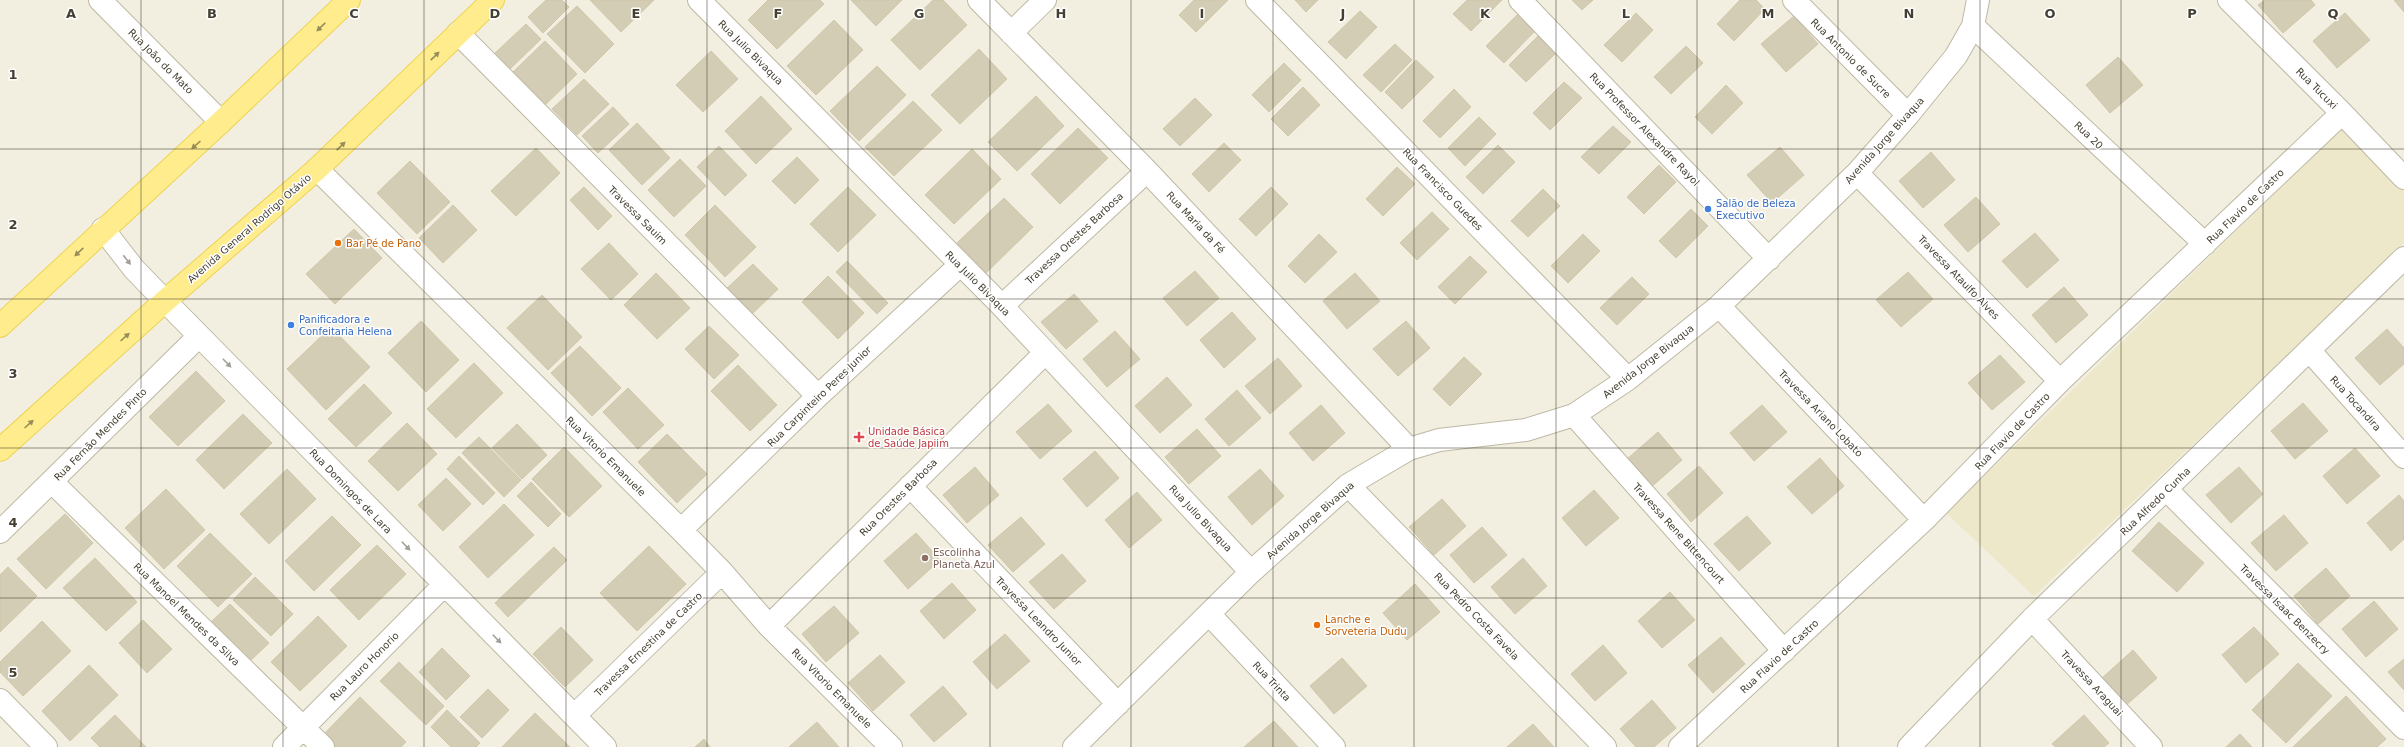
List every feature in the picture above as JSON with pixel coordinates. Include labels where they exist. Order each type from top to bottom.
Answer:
[{"type":"main road","points":[[0,326],[221,122],[349,0]]},
{"type":"main road","name":"Avenida General Rodrigo Otávio","points":[[0,450],[165,301],[317,169],[493,0]]},
{"type":"street","name":"Rua João do Mato","points":[[100,0],[221,122]]},
{"type":"street","name":"Rua Julio Bivaqua","points":[[699,0],[1002,306],[1251,572]]},
{"type":"street","name":"Rua Maria da Fé","points":[[979,0],[1147,171],[1409,449]]},
{"type":"street","points":[[1011,33],[1045,0]]},
{"type":"street","name":"Rua Francisco Guedes","points":[[1257,0],[1628,379]]},
{"type":"street","name":"Rua Professor Alexandre Rayol","points":[[1520,0],[1769,259]]},
{"type":"street","name":"Rua Antonio de Sucre","points":[[1794,0],[1908,116]]},
{"type":"street","name":"Avenida Jorge Bivaqua","points":[[1074,747],[1210,615],[1251,572],[1348,485],[1409,449],[1439,440],[1526,430],[1574,416],[1628,379],[1719,306],[1857,173],[1908,116],[1956,56],[1973,26],[1978,0]]},
{"type":"street","name":"Rua Tucuxi","points":[[2229,0],[2342,113],[2404,178]]},
{"type":"street","name":"Rua 20","points":[[1973,26],[2205,244]]},
{"type":"street","name":"Travessa Sauim","points":[[458,34],[818,396]]},
{"type":"street","name":"Rua Flavio de Castro","points":[[1680,747],[1784,652],[1924,520],[2060,381],[2342,113]]},
{"type":"street","name":"Rua Vitorio Emanuele","points":[[317,169],[681,530],[722,572],[769,626],[891,747]]},
{"type":"street","name":"Travessa Orestes Barbosa","points":[[1002,306],[1147,171]]},
{"type":"street","name":"Travessa Ataulfo Alves","points":[[1857,173],[2060,381]]},
{"type":"street","name":"Rua Domingos de Lara","points":[[103,230],[134,269],[165,301],[605,747]]},
{"type":"street","name":"Rua Alfredo Cunha","points":[[1909,747],[2032,619],[2167,490],[2404,258]]},
{"type":"street","name":"Rua Carpinteiro Peres Junior","points":[[681,530],[818,396],[960,265]]},
{"type":"street","name":"Travessa Ariano Lobato","points":[[1719,306],[1924,520]]},
{"type":"street","name":"Rua Fernão Mendes Pinto","points":[[0,532],[199,336]]},
{"type":"street","name":"Rua Tocandira","points":[[2309,350],[2404,457]]},
{"type":"street","name":"Rua Orestes Barbosa","points":[[769,626],[1045,353]]},
{"type":"street","name":"Travessa Rene Bittencourt","points":[[1574,416],[1784,652]]},
{"type":"street","name":"Rua Manoel Mendes da Silva","points":[[52,482],[322,747]]},
{"type":"street","name":"Rua Pedro Costa Favela","points":[[1348,485],[1605,747]]},
{"type":"street","name":"Travessa Leandro Junior","points":[[910,486],[1118,704]]},
{"type":"street","name":"Travessa Isaac Benzecry","points":[[2167,490],[2404,728]]},
{"type":"street","name":"Travessa Ernestina de Castro","points":[[574,715],[722,572]]},
{"type":"street","name":"Rua Lauro Honorio","points":[[284,747],[444,585]]},
{"type":"street","name":"Rua Trinta","points":[[1210,615],[1334,747]]},
{"type":"street","name":"Travessa Araguai","points":[[2032,619],[2151,747]]},
{"type":"street","points":[[0,700],[46,747]]},
{"type":"shaded area","points":[[2345,125],[2404,186],[2404,243],[2034,596],[1946,513]]},
{"type":"building","points":[[546,0],[562,0],[569,7],[543,33],[528,17]]},
{"type":"building","points":[[590,0],[654,0],[621,32]]},
{"type":"building","points":[[768,0],[820,0],[824,4],[777,49],[748,20]]},
{"type":"building","points":[[851,0],[902,0],[876,26]]},
{"type":"building","points":[[933,0],[943,0],[967,25],[920,70],[891,40]]},
{"type":"building","points":[[1194,0],[1228,0],[1196,32],[1179,15]]},
{"type":"building","points":[[1295,0],[1318,0],[1306,12]]},
{"type":"building","points":[[1467,0],[1502,0],[1471,31],[1453,14]]},
{"type":"building","points":[[1572,0],[1593,0],[1582,10]]},
{"type":"building","points":[[1740,0],[1756,0],[1765,9],[1734,41],[1717,24]]},
{"type":"building","points":[[2265,0],[2311,0],[2315,5],[2283,33],[2258,5]]},
{"type":"building","points":[[2394,0],[2404,0],[2404,12]]},
{"type":"building","points":[[577,6],[614,44],[585,73],[547,34]]},
{"type":"building","points":[[1360,11],[1377,27],[1346,59],[1328,42]]},
{"type":"building","points":[[1636,13],[1653,30],[1622,62],[1604,45]]},
{"type":"building","points":[[2345,13],[2370,40],[2337,68],[2313,41]]},
{"type":"building","points":[[1518,14],[1535,31],[1504,63],[1486,46]]},
{"type":"building","points":[[1794,16],[1818,44],[1786,72],[1761,44]]},
{"type":"building","points":[[834,20],[863,50],[816,95],[787,66]]},
{"type":"building","points":[[526,24],[541,39],[509,70],[494,54]]},
{"type":"building","points":[[1541,33],[1558,51],[1526,82],[1509,65]]},
{"type":"building","points":[[545,41],[577,74],[543,107],[511,74]]},
{"type":"building","points":[[1395,44],[1412,60],[1381,92],[1363,75]]},
{"type":"building","points":[[1686,46],[1703,63],[1671,94],[1654,77]]},
{"type":"building","points":[[979,49],[1007,79],[960,124],[931,95]]},
{"type":"building","points":[[711,51],[738,79],[703,112],[676,85]]},
{"type":"building","points":[[2118,57],[2143,85],[2110,113],[2086,85]]},
{"type":"building","points":[[1416,60],[1434,77],[1402,109],[1385,92]]},
{"type":"building","points":[[1284,63],[1301,80],[1269,112],[1252,95]]},
{"type":"building","points":[[877,66],[906,95],[859,141],[830,111]]},
{"type":"building","points":[[584,79],[609,104],[577,135],[552,109]]},
{"type":"building","points":[[1564,82],[1582,98],[1550,130],[1533,113]]},
{"type":"building","points":[[1726,85],[1743,103],[1712,134],[1695,117]]},
{"type":"building","points":[[1303,87],[1320,105],[1288,136],[1271,119]]},
{"type":"building","points":[[1454,89],[1471,107],[1440,138],[1423,121]]},
{"type":"building","points":[[761,96],[792,129],[756,164],[725,131]]},
{"type":"building","points":[[1036,96],[1064,126],[1017,171],[988,142]]},
{"type":"building","points":[[1195,98],[1212,115],[1180,146],[1163,129]]},
{"type":"building","points":[[913,101],[942,130],[894,176],[865,147]]},
{"type":"building","points":[[613,107],[629,124],[598,153],[582,136]]},
{"type":"building","points":[[1479,117],[1496,134],[1465,166],[1448,148]]},
{"type":"building","points":[[637,123],[670,158],[642,185],[609,150]]},
{"type":"building","points":[[1613,126],[1631,142],[1599,174],[1581,157]]},
{"type":"building","points":[[1078,128],[1108,158],[1060,204],[1031,174]]},
{"type":"building","points":[[1224,143],[1241,160],[1209,192],[1192,174]]},
{"type":"building","points":[[1498,145],[1515,162],[1483,194],[1466,177]]},
{"type":"building","points":[[719,146],[747,175],[725,196],[697,167]]},
{"type":"building","points":[[1780,147],[1804,175],[1772,203],[1747,175]]},
{"type":"building","points":[[536,148],[560,173],[516,216],[491,191]]},
{"type":"building","points":[[972,149],[1001,179],[954,224],[925,195]]},
{"type":"building","points":[[1931,152],[1955,180],[1923,208],[1899,181]]},
{"type":"building","points":[[797,157],[819,180],[795,204],[772,181]]},
{"type":"building","points":[[680,159],[706,186],[674,217],[648,190]]},
{"type":"building","points":[[410,161],[450,202],[417,234],[377,193]]},
{"type":"building","points":[[1659,165],[1676,182],[1644,214],[1627,197]]},
{"type":"building","points":[[1397,167],[1415,184],[1383,216],[1366,199]]},
{"type":"building","points":[[584,187],[612,216],[598,230],[570,200]]},
{"type":"building","points":[[848,187],[876,215],[838,252],[810,224]]},
{"type":"building","points":[[1271,187],[1288,204],[1256,236],[1239,219]]},
{"type":"building","points":[[1543,189],[1560,206],[1528,237],[1511,221]]},
{"type":"building","points":[[1976,197],[2000,224],[1968,252],[1944,225]]},
{"type":"building","points":[[1004,198],[1033,227],[986,273],[957,243]]},
{"type":"building","points":[[453,205],[477,230],[443,263],[419,238]]},
{"type":"building","points":[[715,205],[756,247],[725,277],[685,235]]},
{"type":"building","points":[[1691,209],[1708,226],[1676,258],[1659,241]]},
{"type":"building","points":[[1432,212],[1449,229],[1417,260],[1400,243]]},
{"type":"building","points":[[354,229],[382,258],[335,304],[306,274]]},
{"type":"building","points":[[2035,233],[2059,260],[2027,288],[2002,261]]},
{"type":"building","points":[[1319,234],[1337,252],[1305,283],[1288,266]]},
{"type":"building","points":[[1583,234],[1600,251],[1568,283],[1551,266]]},
{"type":"building","points":[[609,243],[638,274],[611,300],[581,269]]},
{"type":"building","points":[[1470,256],[1487,272],[1455,304],[1438,287]]},
{"type":"building","points":[[847,261],[888,303],[877,314],[836,272]]},
{"type":"building","points":[[753,264],[778,289],[750,316],[725,290]]},
{"type":"building","points":[[1195,271],[1219,298],[1187,326],[1163,298]]},
{"type":"building","points":[[1908,272],[1933,299],[1901,327],[1876,300]]},
{"type":"building","points":[[656,273],[690,308],[657,339],[624,305]]},
{"type":"building","points":[[1355,273],[1380,301],[1347,329],[1323,301]]},
{"type":"building","points":[[828,276],[864,313],[838,339],[802,302]]},
{"type":"building","points":[[1632,277],[1649,294],[1617,325],[1600,308]]},
{"type":"building","points":[[2064,287],[2088,315],[2056,343],[2032,315]]},
{"type":"building","points":[[1074,294],[1098,321],[1066,349],[1041,322]]},
{"type":"building","points":[[542,295],[582,337],[548,370],[507,328]]},
{"type":"building","points":[[1232,312],[1256,339],[1224,368],[1200,340]]},
{"type":"building","points":[[421,321],[459,360],[426,392],[388,353]]},
{"type":"building","points":[[1406,321],[1430,348],[1398,376],[1373,349]]},
{"type":"building","points":[[709,326],[739,355],[714,379],[685,349]]},
{"type":"building","points":[[331,327],[370,367],[326,410],[287,369]]},
{"type":"building","points":[[2387,329],[2404,348],[2404,364],[2380,385],[2355,358]]},
{"type":"building","points":[[1115,331],[1140,359],[1107,387],[1083,359]]},
{"type":"building","points":[[580,346],[621,388],[592,416],[551,373]]},
{"type":"building","points":[[2000,355],[2025,382],[1992,410],[1968,383]]},
{"type":"building","points":[[1464,357],[1482,374],[1450,406],[1433,389]]},
{"type":"building","points":[[1278,358],[1302,386],[1270,414],[1245,386]]},
{"type":"building","points":[[474,363],[503,393],[456,438],[427,409]]},
{"type":"building","points":[[738,365],[777,405],[750,431],[711,391]]},
{"type":"building","points":[[196,371],[225,401],[178,446],[149,417]]},
{"type":"building","points":[[1167,377],[1192,405],[1160,433],[1135,406]]},
{"type":"building","points":[[364,384],[392,413],[356,447],[328,419]]},
{"type":"building","points":[[628,388],[664,425],[638,449],[603,412]]},
{"type":"building","points":[[1237,390],[1261,418],[1229,446],[1205,419]]},
{"type":"building","points":[[2303,403],[2328,431],[2295,459],[2271,431]]},
{"type":"building","points":[[1048,404],[1072,431],[1040,459],[1016,432]]},
{"type":"building","points":[[1321,405],[1345,433],[1313,461],[1289,433]]},
{"type":"building","points":[[1762,405],[1787,432],[1754,461],[1730,433]]},
{"type":"building","points":[[243,414],[272,443],[224,489],[196,460]]},
{"type":"building","points":[[407,423],[437,454],[398,491],[368,461]]},
{"type":"building","points":[[517,424],[547,455],[522,479],[492,448]]},
{"type":"building","points":[[1197,429],[1221,456],[1189,484],[1165,457]]},
{"type":"building","points":[[1658,432],[1682,460],[1650,488],[1626,460]]},
{"type":"building","points":[[667,434],[707,474],[677,503],[638,462]]},
{"type":"building","points":[[479,437],[521,480],[504,497],[462,453]]},
{"type":"building","points":[[564,447],[602,486],[569,517],[532,479]]},
{"type":"building","points":[[2355,448],[2380,476],[2347,504],[2323,476]]},
{"type":"building","points":[[1095,451],[1119,478],[1087,507],[1063,479]]},
{"type":"building","points":[[459,456],[495,493],[483,505],[447,469]]},
{"type":"building","points":[[1820,458],[1844,486],[1812,514],[1787,487]]},
{"type":"building","points":[[1699,466],[1723,493],[1691,522],[1667,494]]},
{"type":"building","points":[[975,467],[999,495],[967,523],[943,495]]},
{"type":"building","points":[[2239,467],[2263,494],[2231,523],[2206,495]]},
{"type":"building","points":[[287,469],[316,499],[269,544],[240,514]]},
{"type":"building","points":[[1260,469],[1284,496],[1252,525],[1228,497]]},
{"type":"building","points":[[446,478],[471,504],[443,531],[418,505]]},
{"type":"building","points":[[531,482],[561,514],[548,527],[517,496]]},
{"type":"building","points":[[166,489],[205,530],[164,569],[125,528]]},
{"type":"building","points":[[1594,490],[1619,518],[1586,546],[1562,518]]},
{"type":"building","points":[[1137,492],[1162,520],[1129,548],[1105,520]]},
{"type":"building","points":[[2399,495],[2404,501],[2404,539],[2391,551],[2367,523]]},
{"type":"building","points":[[1442,499],[1466,526],[1434,555],[1409,527]]},
{"type":"building","points":[[504,504],[534,535],[488,578],[459,547]]},
{"type":"building","points":[[65,514],[93,543],[46,589],[17,559]]},
{"type":"building","points":[[2284,515],[2308,543],[2276,571],[2251,543]]},
{"type":"building","points":[[332,516],[361,545],[314,591],[285,561]]},
{"type":"building","points":[[1747,516],[1771,543],[1739,571],[1714,544]]},
{"type":"building","points":[[1021,517],[1045,544],[1013,572],[988,545]]},
{"type":"building","points":[[2159,522],[2204,563],[2177,592],[2132,551]]},
{"type":"building","points":[[1482,527],[1507,555],[1474,583],[1450,555]]},
{"type":"building","points":[[210,533],[252,574],[218,607],[177,566]]},
{"type":"building","points":[[916,533],[940,560],[908,589],[884,561]]},
{"type":"building","points":[[377,545],[406,574],[359,620],[330,590]]},
{"type":"building","points":[[649,546],[686,584],[637,631],[600,593]]},
{"type":"building","points":[[554,547],[567,560],[508,617],[495,603]]},
{"type":"building","points":[[1062,554],[1086,581],[1054,609],[1029,582]]},
{"type":"building","points":[[95,558],[137,602],[106,631],[63,588]]},
{"type":"building","points":[[1523,558],[1547,586],[1515,614],[1491,587]]},
{"type":"building","points":[[8,567],[37,596],[0,632],[0,575]]},
{"type":"building","points":[[2326,568],[2350,596],[2318,624],[2294,596]]},
{"type":"building","points":[[255,577],[293,614],[271,636],[233,600]]},
{"type":"building","points":[[952,583],[976,610],[944,639],[920,611]]},
{"type":"building","points":[[1415,584],[1440,612],[1407,640],[1383,613]]},
{"type":"building","points":[[1670,592],[1695,620],[1662,648],[1638,621]]},
{"type":"building","points":[[2374,601],[2398,629],[2366,657],[2342,629]]},
{"type":"building","points":[[230,604],[269,643],[250,661],[211,622]]},
{"type":"building","points":[[834,606],[859,633],[826,662],[802,634]]},
{"type":"building","points":[[318,616],[347,646],[300,691],[271,662]]},
{"type":"building","points":[[143,620],[172,649],[147,673],[119,643]]},
{"type":"building","points":[[42,621],[71,651],[23,696],[0,672],[0,662]]},
{"type":"building","points":[[561,627],[593,660],[565,687],[533,654]]},
{"type":"building","points":[[2254,627],[2279,654],[2246,683],[2222,655]]},
{"type":"building","points":[[1005,634],[1030,661],[997,689],[973,662]]},
{"type":"building","points":[[1721,637],[1745,664],[1713,693],[1688,665]]},
{"type":"building","points":[[1603,645],[1627,673],[1595,701],[1571,674]]},
{"type":"building","points":[[442,648],[470,676],[446,700],[419,672]]},
{"type":"building","points":[[2133,650],[2157,678],[2125,706],[2101,679]]},
{"type":"building","points":[[880,655],[905,682],[873,711],[848,683]]},
{"type":"building","points":[[1342,658],[1367,686],[1334,714],[1310,686]]},
{"type":"building","points":[[2404,659],[2404,690],[2388,672]]},
{"type":"building","points":[[399,662],[444,706],[426,725],[380,681]]},
{"type":"building","points":[[2298,663],[2332,696],[2286,743],[2252,710]]},
{"type":"building","points":[[89,665],[118,695],[70,741],[42,711]]},
{"type":"building","points":[[943,686],[967,714],[934,742],[910,715]]},
{"type":"building","points":[[488,689],[509,710],[482,738],[460,717]]},
{"type":"building","points":[[2346,696],[2386,739],[2377,747],[2293,747]]},
{"type":"building","points":[[360,697],[406,742],[401,747],[336,747],[323,735]]},
{"type":"building","points":[[1652,700],[1676,728],[1654,747],[1636,747],[1620,729]]},
{"type":"building","points":[[447,710],[480,743],[476,747],[451,747],[431,727]]},
{"type":"building","points":[[535,713],[570,747],[502,747]]},
{"type":"building","points":[[115,715],[146,747],[100,747],[91,738]]},
{"type":"building","points":[[2084,715],[2109,743],[2104,747],[2056,747],[2052,744]]},
{"type":"building","points":[[1274,721],[1298,747],[1244,747]]},
{"type":"building","points":[[817,722],[839,747],[789,747]]},
{"type":"building","points":[[1533,724],[1554,747],[1507,747]]},
{"type":"building","points":[[2240,734],[2252,747],[2226,747]]},
{"type":"building","points":[[704,739],[710,747],[695,747]]},
{"type":"place","name":"Salão de Beleza Executivo","points":[[1708,209]]},
{"type":"place","name":"Bar Pé de Pano","points":[[338,243]]},
{"type":"place","name":"Panificadora e Confeitaria Helena","points":[[291,325]]},
{"type":"place","name":"Unidade Básica de Saúde Japiim","points":[[859,437]]},
{"type":"place","name":"Escolinha Planeta Azul","points":[[925,558]]},
{"type":"place","name":"Lanche e Sorveteria Dudu","points":[[1317,625]]}]
